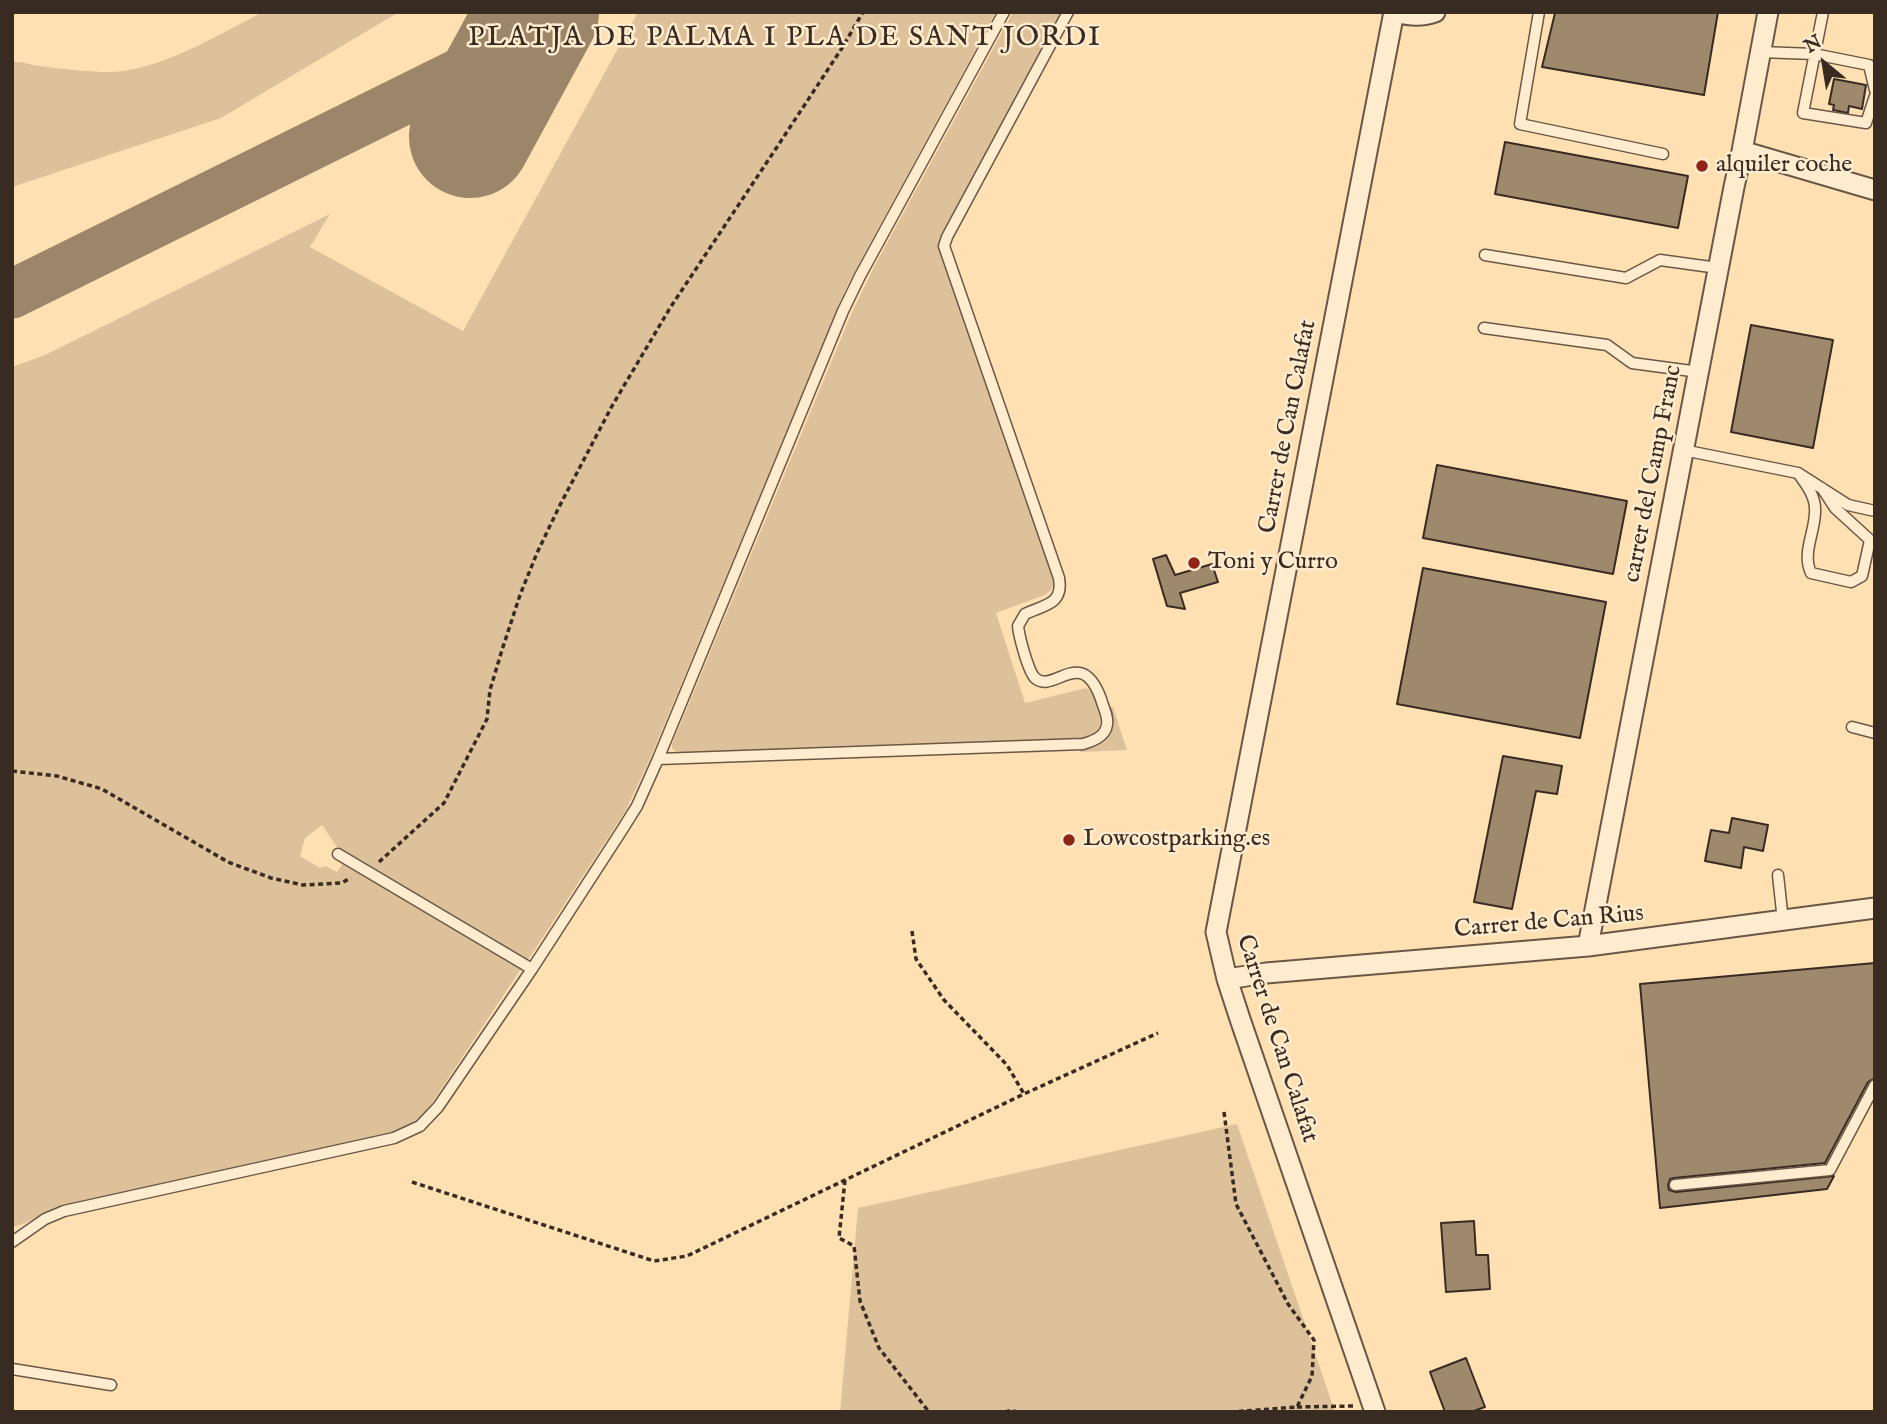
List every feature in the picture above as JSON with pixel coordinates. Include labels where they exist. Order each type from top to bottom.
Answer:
[{"type":"street","points":[[1395,12],[1411,16],[1435,12]]},
{"type":"street","name":"Carrer de Can Calafat","points":[[1374,1408],[1227,979],[1216,932],[1395,12]]},
{"type":"street","name":"carrer del Camp Franc","points":[[1588,946],[1768,12]]},
{"type":"street","points":[[1742,151],[1875,190]]},
{"type":"street","name":"Carrer de Can Rius","points":[[1227,979],[1266,973],[1588,946],[1875,908]]},
{"type":"lane","points":[[12,1242],[45,1219],[64,1211],[394,1138],[420,1126],[438,1107],[532,969],[637,806],[843,312],[1004,12]]},
{"type":"lane","points":[[658,759],[1083,744],[1105,732],[1108,722],[1106,715],[1096,685],[1089,677],[1073,673],[1044,681],[1032,674],[1018,626],[1025,614],[1046,606],[1056,598],[1060,588],[1059,578],[944,250],[947,237],[1068,12]]},
{"type":"lane","points":[[1539,12],[1520,124],[1663,153]]},
{"type":"lane","points":[[1823,12],[1803,113],[1866,123],[1875,96]]},
{"type":"lane","points":[[1760,52],[1814,54],[1869,65],[1875,90]]},
{"type":"lane","points":[[1485,255],[1626,278],[1660,260],[1718,268]]},
{"type":"lane","points":[[1483,328],[1607,345],[1632,363],[1699,372]]},
{"type":"lane","points":[[1684,450],[1798,473],[1849,505],[1875,511]]},
{"type":"lane","points":[[1798,473],[1810,489],[1815,508],[1807,564],[1811,573],[1851,582],[1862,576],[1870,540],[1835,508],[1822,488]]},
{"type":"lane","points":[[1852,727],[1875,733]]},
{"type":"lane","points":[[338,854],[532,969]]},
{"type":"lane","points":[[1778,875],[1783,921]]},
{"type":"lane","points":[[1675,1185],[1830,1170],[1875,1086]]},
{"type":"lane","points":[[12,1369],[111,1385]]},
{"type":"path","points":[[12,771],[57,776],[102,789],[228,862],[271,878],[303,885],[341,883],[375,866],[444,803],[487,719],[490,690],[502,650],[537,553],[612,406],[670,308],[863,12]]},
{"type":"path","points":[[912,931],[916,959],[944,1000],[1007,1065],[1024,1094]]},
{"type":"path","points":[[412,1182],[654,1261],[687,1256],[1024,1094],[1158,1033]]},
{"type":"path","points":[[1224,1112],[1236,1204],[1288,1304],[1314,1340],[1312,1376],[1297,1407]]},
{"type":"path","points":[[845,1180],[839,1238],[854,1247],[860,1301],[879,1348],[929,1412]]},
{"type":"path","points":[[1232,1412],[1297,1407],[1374,1408]]},
{"type":"path","points":[[1005,1412],[1015,1412]]},
{"type":"shaded area","points":[[263,12],[399,12],[221,118],[12,187],[12,62],[103,72],[144,67],[206,42]]},
{"type":"shaded area","points":[[638,12],[996,12],[847,286],[650,759],[625,812],[528,960],[337,847],[322,825],[305,838],[300,856],[320,868],[326,866],[337,872],[343,863],[348,863],[521,969],[428,1109],[412,1124],[392,1133],[64,1205],[12,1227],[12,367],[45,355],[330,214],[310,247],[463,331]]},
{"type":"shaded area","points":[[1013,12],[1064,12],[940,241],[940,252],[1055,580],[1052,589],[1045,595],[996,613],[1025,703],[1086,688],[1093,693],[1097,701],[1101,714],[1100,725],[1094,733],[1076,740],[692,753],[675,751],[672,744],[852,312]]},
{"type":"shaded area","points":[[1113,707],[1127,750],[1080,752],[1080,749],[1097,746],[1108,738],[1112,726],[1109,709]]},
{"type":"shaded area","points":[[1237,1124],[1335,1412],[840,1412],[858,1208]]},
{"type":"building","points":[[1718,12],[1704,95],[1542,67],[1555,13]]},
{"type":"building","points":[[1834,79],[1866,85],[1862,109],[1849,106],[1848,113],[1833,110],[1834,105],[1829,104]]},
{"type":"building","points":[[1505,142],[1688,176],[1678,228],[1495,194]]},
{"type":"building","points":[[1751,325],[1833,340],[1813,448],[1731,432]]},
{"type":"building","points":[[1437,465],[1627,501],[1613,574],[1423,538]]},
{"type":"building","points":[[1166,555],[1175,575],[1212,564],[1218,582],[1180,593],[1185,609],[1167,606],[1153,559]]},
{"type":"building","points":[[1423,568],[1606,602],[1580,738],[1397,704]]},
{"type":"building","points":[[1503,756],[1562,766],[1557,794],[1536,791],[1512,909],[1474,902]]},
{"type":"building","points":[[1732,818],[1768,825],[1763,851],[1744,847],[1741,868],[1705,861],[1711,830],[1729,833]]},
{"type":"building","points":[[1875,963],[1875,1078],[1868,1082],[1825,1163],[1674,1178],[1670,1179],[1668,1185],[1669,1190],[1676,1192],[1834,1176],[1827,1189],[1660,1208],[1640,984]]},
{"type":"building","points":[[1474,1221],[1476,1255],[1488,1255],[1490,1289],[1446,1292],[1441,1223]]},
{"type":"building","points":[[1466,1358],[1485,1407],[1471,1412],[1445,1412],[1430,1372]]},
{"type":"taxiway","points":[[12,294],[483,61],[512,39],[538,12]]},
{"type":"runway","points":[[470,137],[538,12]]},
{"type":"place","name":"alquiler coche","points":[[1702,166]]},
{"type":"place","name":"Toni y Curro","points":[[1194,563]]},
{"type":"place","name":"Lowcostparking.es","points":[[1069,840]]},
{"type":"district","name":"PLATJA DE PALMA I PLA DE SANT JORDI","points":[[785,39]]}]
